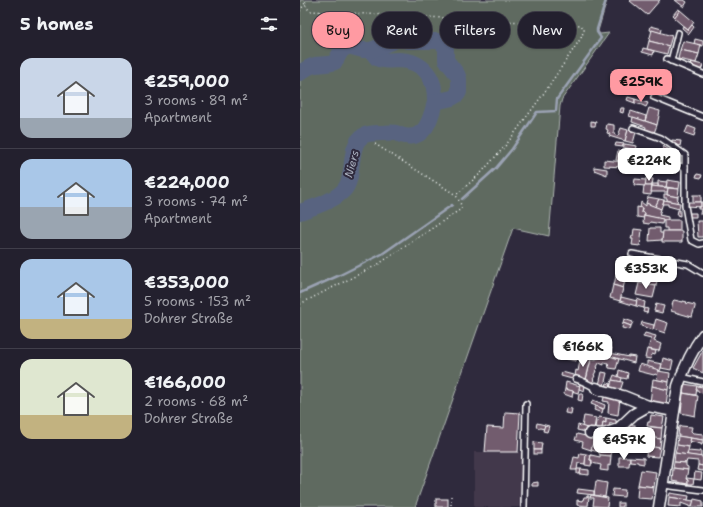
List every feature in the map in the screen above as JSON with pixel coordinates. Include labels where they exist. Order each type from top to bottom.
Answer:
[{"type":"street","points":[[660,507],[678,386],[696,345],[703,335]]},
{"type":"street","points":[[596,388],[623,396],[648,406],[674,411]]},
{"type":"street","points":[[590,433],[604,434],[618,429],[634,414],[648,406]]},
{"type":"lane","points":[[678,33],[669,60],[703,74]]},
{"type":"lane","points":[[654,97],[703,117]]},
{"type":"lane","points":[[633,128],[661,138],[685,155],[685,206],[691,240],[699,244],[703,244]]},
{"type":"lane","points":[[640,162],[685,167]]},
{"type":"lane","points":[[632,254],[688,264],[703,273]]},
{"type":"lane","points":[[681,377],[703,382]]},
{"type":"lane","points":[[576,379],[584,381],[596,388]]},
{"type":"lane","points":[[524,507],[526,404]]},
{"type":"lane","points":[[663,485],[703,490]]},
{"type":"path","points":[[300,11],[307,0]]},
{"type":"path","points":[[305,3],[306,7],[310,11],[581,25],[584,30],[581,38],[544,93],[506,145],[481,173],[456,195]]},
{"type":"path","points":[[300,304],[377,265],[462,207],[456,195],[375,144]]},
{"type":"path","points":[[451,496],[451,507]]},
{"type":"shaded area","points":[[474,452],[522,452],[520,507],[474,507]]},
{"type":"green space","points":[[300,0],[607,0],[598,31],[600,34],[609,33],[562,99],[560,106],[549,236],[513,228],[415,507],[300,507]]},
{"type":"building","points":[[660,0],[647,15],[630,1]]},
{"type":"building","points":[[675,0],[684,0],[687,2],[684,7]]},
{"type":"building","points":[[678,9],[680,10],[675,17],[673,15]]},
{"type":"building","points":[[680,10],[694,22],[688,30],[674,18]]},
{"type":"building","points":[[692,25],[694,27],[689,34],[682,28],[683,26],[688,30]]},
{"type":"building","points":[[651,26],[662,29],[661,33],[650,30]]},
{"type":"building","points":[[652,30],[672,36],[669,46],[649,41]]},
{"type":"building","points":[[695,39],[703,41],[703,46],[694,44]]},
{"type":"building","points":[[649,41],[669,46],[667,54],[647,49]]},
{"type":"building","points":[[683,41],[701,45],[699,54],[680,50]]},
{"type":"building","points":[[643,48],[654,51],[653,55],[642,52]]},
{"type":"building","points":[[680,50],[699,54],[696,63],[678,59]]},
{"type":"building","points":[[691,62],[703,65],[701,70],[690,65]]},
{"type":"building","points":[[628,97],[635,99],[635,103],[627,100]]},
{"type":"building","points":[[635,99],[648,103],[646,107],[635,103]]},
{"type":"building","points":[[621,108],[624,108],[623,113],[620,112]]},
{"type":"building","points":[[649,108],[660,111],[657,125],[645,121]]},
{"type":"building","points":[[631,111],[646,116],[645,121],[629,116]]},
{"type":"building","points":[[633,117],[657,125],[654,133],[645,130],[646,127],[632,122]]},
{"type":"building","points":[[591,121],[596,122],[595,126],[591,126]]},
{"type":"building","points":[[607,124],[614,125],[614,134],[617,136],[621,128],[628,130],[625,141],[609,136],[610,134],[607,133],[608,130],[606,129]]},
{"type":"building","points":[[688,126],[696,129],[694,136],[685,133]]},
{"type":"building","points":[[628,130],[636,132],[633,143],[625,141]]},
{"type":"building","points":[[672,140],[681,141],[680,146],[671,144]]},
{"type":"building","points":[[616,143],[625,145],[623,145],[623,147],[615,146]]},
{"type":"building","points":[[625,144],[637,146],[636,150],[623,147]]},
{"type":"building","points":[[663,146],[671,151],[671,155],[662,154]]},
{"type":"building","points":[[618,151],[636,153],[634,163],[616,160]]},
{"type":"building","points":[[662,154],[671,155],[669,163],[661,162]]},
{"type":"building","points":[[604,160],[634,163],[633,171],[624,169],[624,167],[604,166]]},
{"type":"building","points":[[594,167],[607,169],[607,175],[594,170]]},
{"type":"building","points":[[697,174],[702,175],[701,178],[696,177]]},
{"type":"building","points":[[646,178],[653,179],[652,186],[645,186]]},
{"type":"building","points":[[635,179],[646,180],[645,186],[634,185]]},
{"type":"building","points":[[667,180],[680,182],[679,189],[666,187]]},
{"type":"building","points":[[658,181],[667,182],[666,187],[658,187]]},
{"type":"building","points":[[652,184],[658,184],[658,187],[652,186]]},
{"type":"building","points":[[644,186],[652,186],[651,195],[643,194]]},
{"type":"building","points":[[652,186],[668,188],[668,192],[651,192]]},
{"type":"building","points":[[668,188],[679,189],[678,197],[667,195]]},
{"type":"building","points":[[664,194],[678,197],[677,203],[664,198]]},
{"type":"building","points":[[693,195],[701,195],[701,202],[693,202]]},
{"type":"building","points":[[648,197],[659,199],[655,207],[646,203]]},
{"type":"building","points":[[659,199],[664,200],[661,209],[655,207]]},
{"type":"building","points":[[664,200],[680,203],[679,209],[668,206],[668,204],[663,204]]},
{"type":"building","points":[[641,202],[646,206],[646,203],[661,209],[659,215],[668,217],[668,220],[644,215],[645,213],[641,212],[642,208],[640,208]]},
{"type":"building","points":[[687,202],[701,202],[701,207],[687,206]]},
{"type":"building","points":[[701,202],[703,202],[703,214],[700,214],[701,209],[698,209],[698,207],[701,207]]},
{"type":"building","points":[[637,207],[642,208],[641,212],[645,213],[644,218],[637,217]]},
{"type":"building","points":[[678,210],[680,210],[680,216],[677,215]]},
{"type":"building","points":[[687,213],[696,213],[696,217],[688,217]]},
{"type":"building","points":[[644,215],[663,219],[662,224],[650,222],[649,224],[643,223]]},
{"type":"building","points":[[664,220],[680,220],[680,231],[667,231],[667,228],[664,228]]},
{"type":"building","points":[[697,221],[703,221],[703,237],[698,237]]},
{"type":"building","points":[[650,228],[660,228],[660,233],[663,233],[662,240],[649,241]]},
{"type":"building","points":[[634,229],[642,230],[640,246],[632,245],[633,239],[631,239]]},
{"type":"building","points":[[663,231],[682,231],[682,242],[662,242]]},
{"type":"building","points":[[639,266],[648,267],[647,272],[638,270]]},
{"type":"building","points":[[631,267],[633,268],[630,278],[638,280],[640,283],[625,281],[623,288],[614,285],[617,272],[627,274]]},
{"type":"building","points":[[648,267],[659,270],[656,286],[644,284]]},
{"type":"building","points":[[639,283],[656,286],[653,298],[636,295]]},
{"type":"building","points":[[613,285],[623,288],[620,301],[610,298]]},
{"type":"building","points":[[621,297],[637,301],[636,306],[620,301]]},
{"type":"building","points":[[637,299],[645,302],[644,308],[636,306]]},
{"type":"building","points":[[674,300],[695,305],[692,317],[671,311]]},
{"type":"building","points":[[656,304],[664,306],[662,313],[654,311]]},
{"type":"building","points":[[644,308],[648,309],[647,313],[643,312]]},
{"type":"building","points":[[624,319],[633,322],[631,326],[623,323]]},
{"type":"building","points":[[656,319],[668,323],[665,333],[653,329]]},
{"type":"building","points":[[642,322],[654,325],[653,330],[641,326]]},
{"type":"building","points":[[623,323],[631,326],[630,330],[622,328]]},
{"type":"building","points":[[645,333],[656,336],[654,341],[661,344],[659,351],[648,349],[651,339],[643,337]]},
{"type":"building","points":[[607,347],[612,348],[610,353],[635,357],[634,363],[606,355]]},
{"type":"building","points":[[647,349],[656,351],[655,355],[652,354],[651,359],[645,358]]},
{"type":"building","points":[[703,350],[703,373],[693,368]]},
{"type":"building","points":[[569,353],[578,356],[576,361],[567,359]]},
{"type":"building","points":[[606,355],[619,359],[616,369],[609,368],[608,363],[604,362],[604,365],[599,363],[598,368],[595,371],[594,380],[591,384],[586,380],[591,359],[594,360]]},
{"type":"building","points":[[581,356],[591,359],[586,379],[575,376],[576,370],[578,371]]},
{"type":"building","points":[[663,358],[673,361],[671,370],[661,368]]},
{"type":"building","points":[[647,361],[662,364],[660,371],[647,367]]},
{"type":"building","points":[[640,364],[659,370],[657,375],[638,371]]},
{"type":"building","points":[[619,370],[628,373],[627,379],[618,377]]},
{"type":"building","points":[[658,371],[670,373],[669,382],[657,380]]},
{"type":"building","points":[[562,372],[573,375],[572,379],[561,376]]},
{"type":"building","points":[[602,372],[607,373],[604,386],[599,385]]},
{"type":"building","points":[[614,375],[622,378],[621,382],[612,380]]},
{"type":"building","points":[[653,379],[669,382],[668,390],[652,386]]},
{"type":"building","points":[[612,380],[623,382],[619,394],[609,391]]},
{"type":"building","points":[[566,382],[580,386],[578,393],[565,389]]},
{"type":"building","points":[[607,383],[611,384],[609,391],[605,390]]},
{"type":"building","points":[[580,384],[585,386],[584,391],[579,389]]},
{"type":"building","points":[[684,384],[697,386],[696,395],[683,393]]},
{"type":"building","points":[[652,386],[668,390],[666,405],[650,403]]},
{"type":"building","points":[[697,386],[703,387],[703,393],[696,390]]},
{"type":"building","points":[[565,389],[573,391],[572,397],[564,394]]},
{"type":"building","points":[[683,393],[698,396],[695,416],[681,413]]},
{"type":"building","points":[[579,394],[583,394],[582,401],[578,400]]},
{"type":"building","points":[[605,394],[620,398],[618,415],[608,413],[609,402],[603,401]]},
{"type":"building","points":[[593,400],[605,405],[604,409],[591,404]]},
{"type":"building","points":[[596,406],[603,409],[602,413],[594,410]]},
{"type":"building","points":[[566,408],[572,409],[571,414],[565,413]]},
{"type":"building","points":[[505,412],[520,413],[518,452],[485,452],[487,427],[504,428]]},
{"type":"building","points":[[651,415],[664,417],[662,428],[647,426],[648,422],[650,422]]},
{"type":"building","points":[[584,416],[596,418],[594,429],[582,427]]},
{"type":"building","points":[[599,417],[606,418],[606,423],[603,422],[602,429],[595,428],[596,421],[598,421]]},
{"type":"building","points":[[606,418],[616,420],[618,424],[610,423],[609,430],[602,429],[603,422],[606,423]]},
{"type":"building","points":[[537,423],[545,425],[544,429],[536,427]]},
{"type":"building","points":[[545,425],[549,426],[547,432],[543,431]]},
{"type":"building","points":[[578,425],[587,428],[586,432],[577,430]]},
{"type":"building","points":[[628,425],[635,425],[635,428],[628,428]]},
{"type":"building","points":[[651,427],[662,428],[661,439],[648,437]]},
{"type":"building","points":[[679,427],[692,427],[691,431],[693,433],[703,434],[703,440],[678,436]]},
{"type":"building","points":[[628,431],[635,431],[635,435],[628,434]]},
{"type":"building","points":[[577,434],[594,438],[591,450],[582,447],[583,442],[575,440]]},
{"type":"building","points":[[678,436],[690,438],[689,447],[677,445]]},
{"type":"building","points":[[648,437],[661,439],[660,448],[647,446]]},
{"type":"building","points":[[690,438],[703,440],[702,445],[689,441]]},
{"type":"building","points":[[594,440],[606,441],[604,451],[600,450],[599,452],[591,450]]},
{"type":"building","points":[[634,440],[645,441],[648,443],[647,446],[634,445]]},
{"type":"building","points":[[534,442],[542,443],[541,450],[534,450]]},
{"type":"building","points":[[634,445],[647,446],[647,450],[644,451],[633,449]]},
{"type":"building","points":[[677,445],[689,447],[687,455],[675,453]]},
{"type":"building","points":[[605,446],[612,448],[611,456],[600,455],[600,450],[604,451]]},
{"type":"building","points":[[647,446],[660,448],[658,457],[646,456]]},
{"type":"building","points":[[534,450],[541,450],[541,454],[534,454]]},
{"type":"building","points":[[688,451],[701,451],[701,457],[687,455]]},
{"type":"building","points":[[580,453],[586,454],[585,464],[578,463],[577,470],[571,470],[574,457],[579,458]]},
{"type":"building","points":[[675,453],[703,457],[703,466],[698,465],[698,461],[687,460],[686,463],[674,462]]},
{"type":"building","points":[[586,454],[591,455],[591,466],[585,465]]},
{"type":"building","points":[[591,455],[600,457],[600,455],[611,456],[608,471],[600,470],[601,465],[592,463],[592,460],[590,460]]},
{"type":"building","points":[[619,457],[630,457],[629,466],[619,466]]},
{"type":"building","points":[[630,457],[644,458],[644,464],[630,461]]},
{"type":"building","points":[[674,462],[686,463],[688,470],[673,468]]},
{"type":"building","points":[[698,465],[703,466],[703,471],[697,470]]},
{"type":"building","points":[[673,468],[688,470],[686,479],[688,480],[688,484],[672,481]]},
{"type":"building","points":[[577,469],[581,469],[580,474],[577,474]]},
{"type":"building","points":[[581,469],[589,470],[589,475],[580,474]]},
{"type":"building","points":[[641,470],[656,472],[654,487],[638,485]]},
{"type":"building","points":[[695,472],[702,473],[701,480],[694,479]]},
{"type":"building","points":[[687,478],[694,479],[693,484],[688,484]]},
{"type":"building","points":[[596,481],[607,483],[605,497],[594,495]]},
{"type":"building","points":[[538,482],[538,486],[532,486],[532,483]]},
{"type":"building","points":[[638,485],[654,487],[652,499],[637,498]]},
{"type":"building","points":[[578,489],[594,491],[594,495],[577,493]]},
{"type":"building","points":[[613,489],[625,490],[624,497],[612,496]]},
{"type":"building","points":[[670,493],[689,496],[688,500],[669,497]]},
{"type":"building","points":[[591,495],[608,498],[607,507],[593,506],[594,498],[590,498]]},
{"type":"building","points":[[589,496],[588,506],[577,505],[577,500],[582,501],[584,497]]},
{"type":"building","points":[[669,497],[694,501],[692,507],[681,503],[681,507],[668,506]]},
{"type":"building","points":[[436,499],[448,499],[448,507],[436,507]]},
{"type":"building","points":[[694,499],[703,501],[703,507],[692,507]]},
{"type":"building","points":[[618,503],[623,503],[623,507],[618,507]]},
{"type":"waterway","points":[[462,199],[496,168],[512,149],[537,112],[556,111],[557,99],[601,38],[597,32],[597,29],[606,0]]},
{"type":"waterway","name":"Niers","points":[[300,73],[313,66],[335,62],[341,51],[348,46],[363,50],[371,50],[399,39],[408,41],[439,41],[446,49],[446,60],[459,79],[459,92],[457,95],[452,98],[435,102],[432,114],[426,126],[423,131],[418,134],[405,136],[396,133],[372,133],[363,136],[355,147],[350,177],[344,190],[335,197],[300,212]]},
{"type":"waterway","name":"Niers","points":[[371,50],[379,59],[408,61],[422,67],[431,78],[435,93],[435,102]]},
{"type":"waterway","points":[[300,293],[382,254],[452,205]]}]
